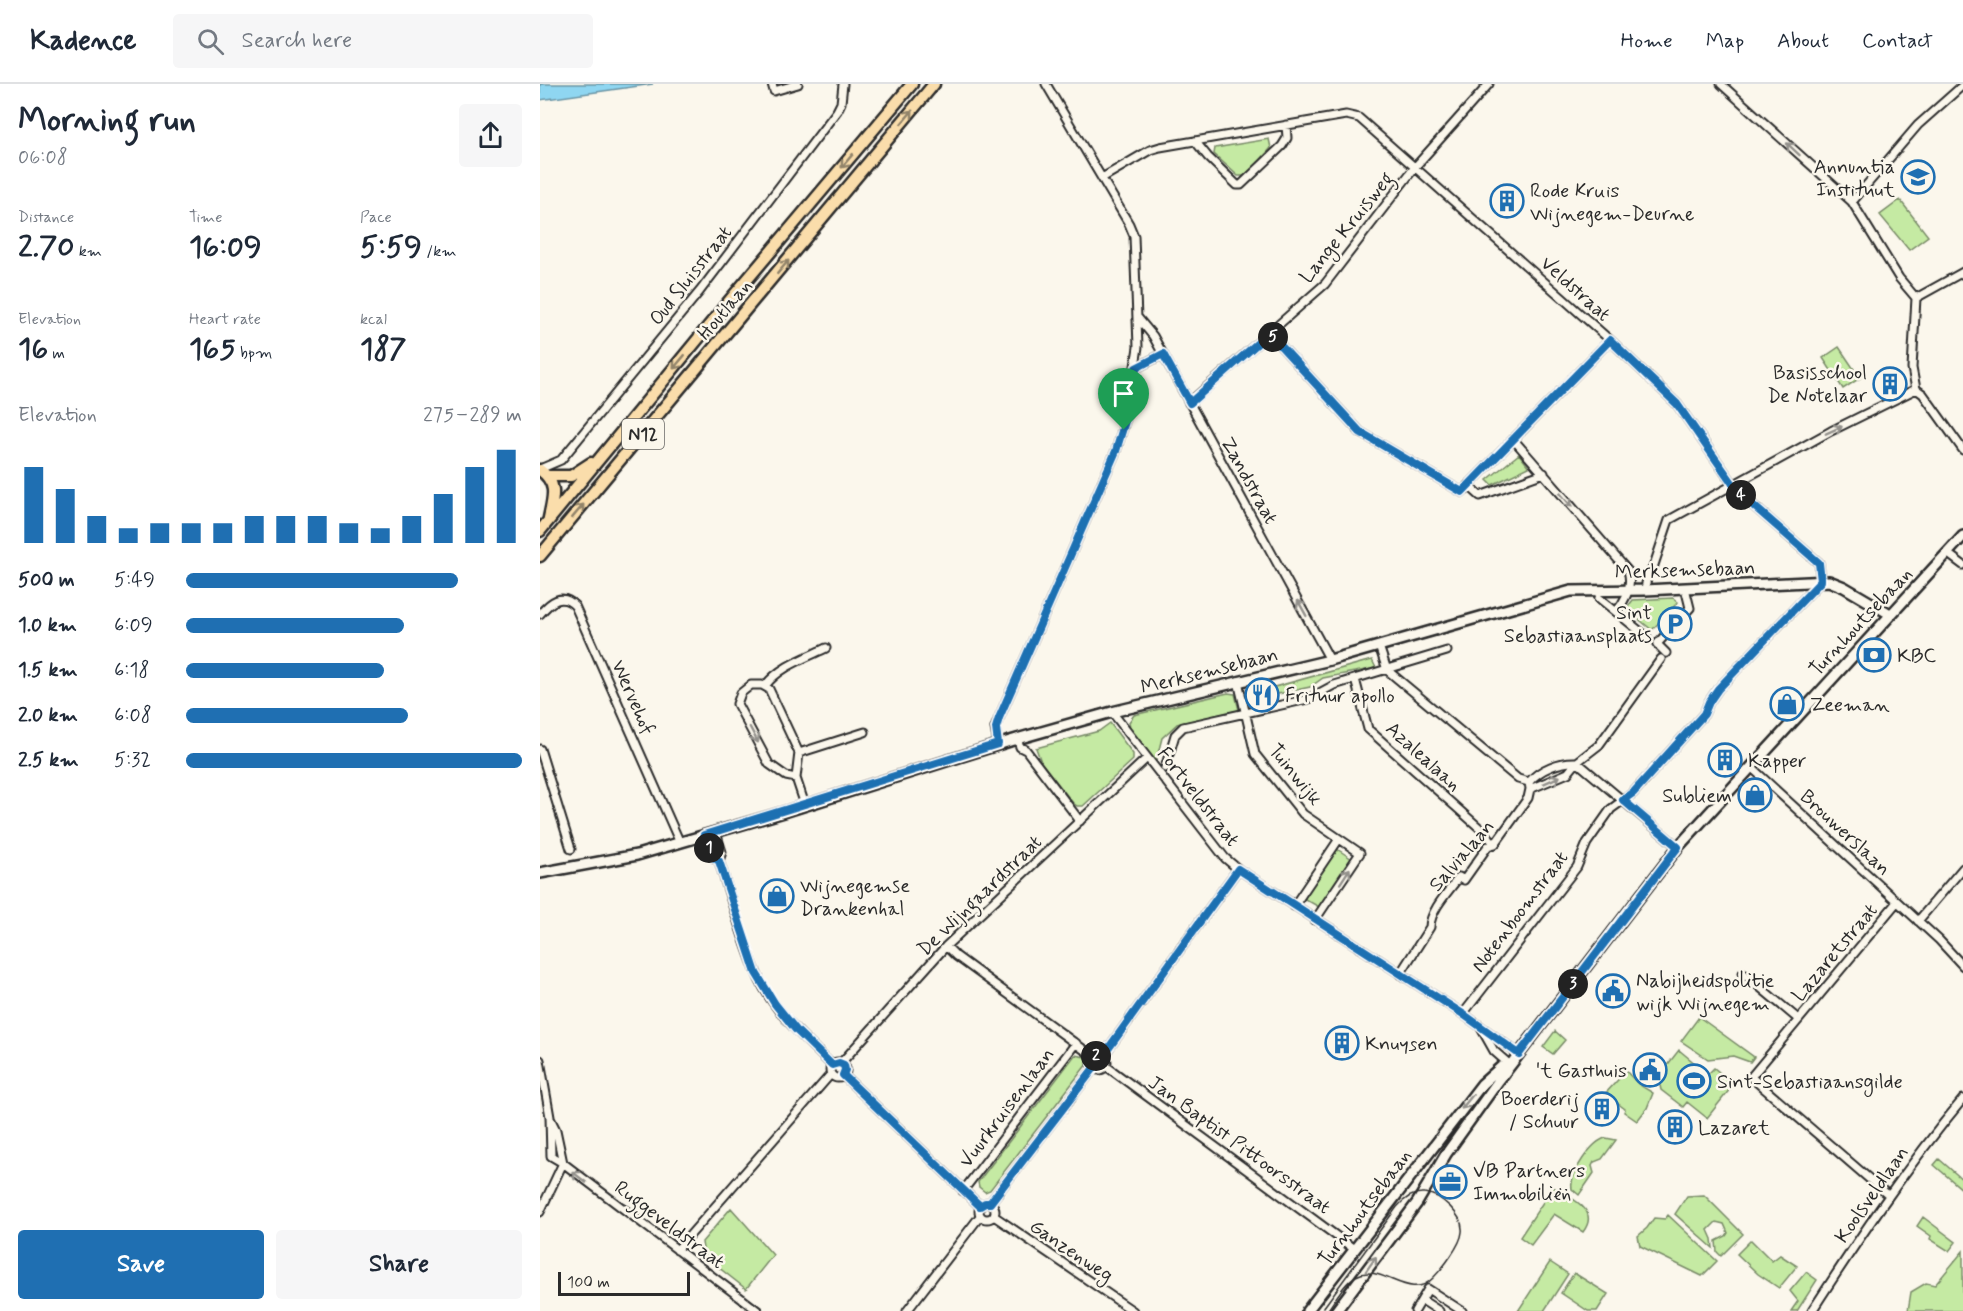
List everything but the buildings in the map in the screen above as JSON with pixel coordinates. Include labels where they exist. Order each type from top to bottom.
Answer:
[{"type":"main road","name":"Houtlaan","points":[[540,531],[912,84]]},
{"type":"main road","name":"Houtlaan","points":[[540,556],[934,85]]},
{"type":"main road","points":[[543,472],[571,476],[603,454]]},
{"type":"main road","points":[[543,472],[553,485],[554,492],[548,521]]},
{"type":"main road","name":"Turnhoutsebaan","points":[[1336,1311],[1416,1203],[1446,1154],[1510,1065],[1678,847],[1963,536]]},
{"type":"main road","name":"Merksemsebaan","points":[[540,873],[637,855],[806,805],[1017,738],[1112,712],[1330,660],[1571,591],[1836,582],[1890,614]]},
{"type":"main road","name":"Turnhoutsebaan","points":[[1307,1311],[1482,1084],[1501,1067],[1510,1065]]},
{"type":"main road","points":[[1449,1124],[1461,1133]]},
{"type":"street","points":[[772,84],[774,91],[798,84]]},
{"type":"street","name":"Oud Sluisstraat","points":[[543,472],[561,460],[700,291],[837,111],[841,102],[843,84]]},
{"type":"street","points":[[998,744],[996,728],[999,718],[1116,451],[1128,411],[1136,368],[1138,318],[1134,236],[1046,84]]},
{"type":"street","name":"Lange Kruisweg","points":[[1190,403],[1325,284],[1415,167],[1490,84]]},
{"type":"street","points":[[1721,84],[1852,202],[1899,278],[1916,298],[1912,368],[1916,390]]},
{"type":"street","points":[[1852,202],[1918,125],[1963,85]]},
{"type":"street","name":"Veldstraat","points":[[1102,178],[1150,150],[1346,115],[1359,118],[1610,340],[1677,404],[1732,485],[1819,563],[1821,581]]},
{"type":"street","points":[[1195,141],[1226,176],[1236,185],[1241,185],[1282,146],[1287,138],[1286,125]]},
{"type":"street","points":[[1916,298],[1963,272]]},
{"type":"street","name":"Zandstraat","points":[[1138,318],[1153,336],[1330,660]]},
{"type":"street","points":[[1269,333],[1360,432],[1462,492],[1610,340]]},
{"type":"street","points":[[1136,368],[1163,354]]},
{"type":"street","points":[[1645,590],[1647,577],[1653,568],[1669,520],[1782,457],[1910,391],[1916,390],[1923,394],[1963,450]]},
{"type":"street","points":[[1514,440],[1628,571],[1630,577],[1626,600],[1616,612]]},
{"type":"street","points":[[1468,486],[1480,496],[1544,473]]},
{"type":"street","points":[[1947,553],[1963,565]]},
{"type":"street","name":"Notenboomstraat","points":[[1463,1014],[1577,867],[1587,843],[1611,809],[1633,793],[1696,723],[1718,689],[1821,581]]},
{"type":"street","points":[[1666,653],[1657,644],[1690,608],[1685,588]]},
{"type":"street","name":"Wervehof","points":[[540,615],[557,598],[570,600],[575,606],[680,843]]},
{"type":"street","points":[[1599,598],[1647,637]]},
{"type":"street","points":[[1379,646],[1387,670],[1529,786]]},
{"type":"street","points":[[765,686],[771,677],[826,648]]},
{"type":"street","points":[[1165,768],[1175,735],[1183,727],[1308,699],[1334,685],[1448,651]]},
{"type":"street","points":[[1529,786],[1568,773],[1577,762],[1599,745],[1661,659]]},
{"type":"street","name":"Azalealaan","points":[[1355,679],[1368,729],[1495,844]]},
{"type":"street","name":"Tuinwijk","points":[[1238,681],[1255,754],[1303,814],[1360,853],[1316,920]]},
{"type":"street","points":[[796,778],[786,776],[769,764],[737,704],[745,688],[755,684],[769,689],[799,753],[796,778],[806,805]]},
{"type":"street","name":"Fortveldstraat","points":[[1112,712],[1225,858],[1238,869],[1492,1033],[1519,1054]]},
{"type":"street","points":[[799,753],[865,732]]},
{"type":"street","points":[[1017,738],[1020,747],[1026,750],[1080,821]]},
{"type":"street","points":[[540,749],[571,849]]},
{"type":"street","name":"De Wijngaardstraat","points":[[841,1064],[946,946],[1147,758]]},
{"type":"street","points":[[1529,786],[1535,774],[1565,761],[1577,762],[1678,847]]},
{"type":"street","name":"Brouwerslaan","points":[[1751,767],[1918,921],[1963,966]]},
{"type":"street","name":"Salvialaan","points":[[1400,974],[1430,927],[1430,919],[1460,877],[1464,880],[1488,846],[1495,844],[1528,798],[1529,786]]},
{"type":"street","points":[[716,832],[722,852],[719,861]]},
{"type":"street","points":[[704,835],[712,856],[719,861],[756,973],[775,1004],[796,1030],[832,1065]]},
{"type":"street","points":[[1294,906],[1339,839]]},
{"type":"street","points":[[1918,921],[1963,868]]},
{"type":"street","points":[[1103,1056],[1238,869]]},
{"type":"street","name":"Lazaretstraat","points":[[1888,1195],[1751,1077],[1897,902]]},
{"type":"street","points":[[946,946],[956,956],[1094,1057]]},
{"type":"street","points":[[1743,973],[1798,1019]]},
{"type":"street","name":"Fortveldstraat","points":[[1481,1028],[1494,1052],[1510,1065]]},
{"type":"street","name":"Vuurkruisenlaan","points":[[963,1191],[1076,1043]]},
{"type":"street","points":[[1094,1057],[1103,1056]]},
{"type":"street","points":[[1094,1068],[1099,1070],[1106,1066],[1107,1062],[1103,1056]]},
{"type":"street","points":[[1094,1057],[1092,1064],[1094,1068]]},
{"type":"street","points":[[540,1060],[561,1162],[540,1212]]},
{"type":"street","points":[[831,1074],[837,1078],[843,1075],[845,1068],[841,1064],[832,1065]]},
{"type":"street","points":[[677,1250],[831,1074],[832,1065]]},
{"type":"street","name":"Jan Baptist Pittoorsstraat","points":[[1106,1066],[1354,1249]]},
{"type":"street","points":[[980,1216],[978,1211],[980,1206],[990,1203],[1094,1068]]},
{"type":"street","points":[[843,1075],[980,1206]]},
{"type":"street","name":"Koolsveldlaan","points":[[1812,1311],[1888,1195],[1963,1099]]},
{"type":"street","name":"Ruggeveldstraat","points":[[561,1162],[758,1311]]},
{"type":"street","points":[[980,1216],[988,1219],[994,1216],[994,1207],[990,1203]]},
{"type":"street","points":[[907,1311],[980,1216]]},
{"type":"street","name":"Ganzenweg","points":[[994,1216],[1133,1311]]},
{"type":"street","points":[[1414,1311],[1428,1289],[1462,1311]]},
{"type":"street","points":[[1422,1300],[1439,1311]]},
{"type":"green space","points":[[1269,139],[1271,148],[1246,176],[1238,176],[1214,154],[1215,148]]},
{"type":"green space","points":[[1900,200],[1928,236],[1909,250],[1880,215]]},
{"type":"green space","points":[[1839,347],[1860,378],[1843,389],[1823,358]]},
{"type":"green space","points":[[1519,454],[1529,467],[1492,485],[1487,480]]},
{"type":"green space","points":[[1673,598],[1678,602],[1652,630],[1626,609],[1633,600]]},
{"type":"green space","points":[[1372,660],[1376,668],[1323,678],[1310,687],[1269,696],[1266,703],[1255,706],[1249,702],[1249,694]]},
{"type":"green space","points":[[1228,693],[1235,694],[1239,710],[1177,724],[1162,738],[1156,761],[1131,732],[1129,722],[1134,715]]},
{"type":"green space","points":[[1110,723],[1133,754],[1133,760],[1083,806],[1077,806],[1041,762],[1036,748],[1099,731]]},
{"type":"green space","points":[[1337,849],[1352,859],[1319,907],[1303,898]]},
{"type":"green space","points":[[1699,1017],[1754,1057],[1750,1062],[1733,1056],[1708,1059],[1681,1041]]},
{"type":"green space","points":[[1555,1031],[1565,1040],[1553,1054],[1543,1047]]},
{"type":"green space","name":"Sint-Sebastiaansgilde","points":[[1679,1050],[1708,1074],[1714,1068],[1734,1084],[1707,1118],[1687,1102],[1683,1107],[1661,1090],[1658,1077]]},
{"type":"green space","points":[[1075,1055],[1085,1057],[1087,1064],[990,1190],[985,1192],[979,1187],[978,1182]]},
{"type":"green space","points":[[1626,1071],[1638,1084],[1653,1093],[1647,1108],[1637,1121],[1605,1094]]},
{"type":"green space","points":[[1606,1138],[1616,1140],[1602,1159],[1594,1162],[1592,1166],[1594,1173],[1579,1195],[1572,1189],[1574,1175],[1594,1145]]},
{"type":"green space","points":[[1939,1159],[1963,1180],[1963,1190],[1934,1165]]},
{"type":"green space","points":[[1553,1187],[1581,1205],[1586,1211],[1588,1224],[1583,1232],[1554,1214],[1531,1245],[1520,1237]]},
{"type":"green space","points":[[1704,1195],[1743,1234],[1721,1256],[1717,1252],[1716,1241],[1728,1233],[1724,1224],[1716,1222],[1708,1230],[1713,1248],[1675,1214],[1687,1196]]},
{"type":"green space","points":[[731,1208],[773,1255],[746,1289],[704,1256],[702,1242]]},
{"type":"green space","points":[[1668,1215],[1717,1261],[1702,1276],[1640,1246],[1638,1236],[1654,1218],[1665,1219]]},
{"type":"green space","points":[[1923,1217],[1956,1242],[1949,1251],[1930,1239],[1931,1236],[1917,1226]]},
{"type":"green space","points":[[1751,1240],[1772,1261],[1780,1255],[1797,1266],[1779,1288],[1758,1274],[1737,1254]]},
{"type":"green space","points":[[1963,1251],[1963,1311],[1908,1311],[1911,1292],[1926,1283],[1935,1285]]},
{"type":"green space","points":[[1550,1262],[1568,1274],[1544,1311],[1518,1311]]},
{"type":"green space","points":[[1806,1272],[1817,1280],[1797,1311],[1791,1311],[1798,1301],[1790,1291]]},
{"type":"green space","points":[[1574,1273],[1608,1294],[1597,1311],[1588,1311],[1561,1293]]},
{"type":"water","points":[[540,84],[653,84],[540,100]]},
{"type":"tram line","points":[[1321,1311],[1397,1207],[1406,1199],[1416,1194],[1431,1194],[1455,1213],[1462,1226],[1461,1237],[1441,1269],[1424,1285],[1405,1285],[1366,1273],[1352,1279],[1327,1311]]},
{"type":"place","name":"Annuntia Instituut","points":[[1918,177]]},
{"type":"place","name":"Rode Kruis Wijnegem-Deurne","points":[[1507,201]]},
{"type":"place","name":"Basisschool De Notelaar","points":[[1890,384]]},
{"type":"place","name":"Sint Sebastiaansplaats","points":[[1675,624]]},
{"type":"place","name":"KBC","points":[[1874,655]]},
{"type":"place","name":"Frituur apollo","points":[[1262,695]]},
{"type":"place","name":"Zeeman","points":[[1787,704]]},
{"type":"place","name":"Kapper","points":[[1725,760]]},
{"type":"place","name":"Subliem","points":[[1755,795]]},
{"type":"place","name":"Wijnegemse Drankenhal","points":[[777,896]]},
{"type":"place","name":"Nabijheidspolitie wijk Wijnegem","points":[[1613,991]]},
{"type":"place","name":"Knuysen","points":[[1342,1043]]},
{"type":"place","name":"'t Gasthuis","points":[[1650,1070]]},
{"type":"place","name":"Sint-Sebastiaansgilde","points":[[1694,1081]]},
{"type":"place","name":"Boerderij / Schuur","points":[[1602,1109]]},
{"type":"place","name":"Lazaret","points":[[1675,1127]]},
{"type":"place","name":"VB Partners Immobiliën","points":[[1450,1182]]},
{"type":"route","points":[[1269,333],[1360,432],[1462,492],[1610,340],[1677,404],[1740,494],[1819,563],[1821,581],[1718,689],[1704,714],[1633,793],[1623,800],[1678,847],[1519,1054],[1492,1033],[1238,869],[1103,1056],[1094,1057],[1092,1064],[1094,1068],[990,1203],[980,1206],[843,1075],[844,1065],[836,1063],[832,1065],[796,1030],[775,1004],[756,973],[719,861],[712,856],[704,835],[998,744],[996,728],[999,718],[1124,430],[1136,368],[1163,354],[1190,403],[1269,333]]}]
